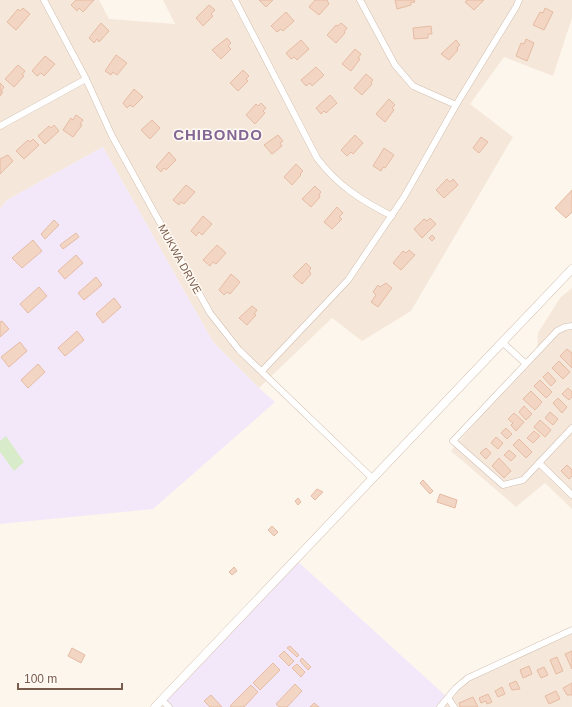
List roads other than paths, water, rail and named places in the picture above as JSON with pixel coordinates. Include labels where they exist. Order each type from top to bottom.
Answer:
[{"type":"street","name":"MUKWA DRIVE","points":[[44,0],[86,79],[112,136],[210,313],[239,350],[372,478]]},
{"type":"street","points":[[235,0],[317,158],[325,169],[343,187],[364,202],[392,216]]},
{"type":"street","points":[[360,0],[394,65],[413,86],[456,105]]},
{"type":"street","points":[[262,371],[348,280],[404,197],[456,105],[519,0]]},
{"type":"street","points":[[0,126],[86,79]]},
{"type":"street","points":[[155,707],[572,269]]},
{"type":"street","points":[[572,326],[565,327],[557,331],[525,363],[453,442],[503,485],[523,480],[572,428]]},
{"type":"street","points":[[502,342],[525,363]]},
{"type":"street","points":[[539,463],[572,495]]},
{"type":"street","points":[[440,707],[468,678],[572,630]]},
{"type":"street","points":[[448,698],[454,707]]},
{"type":"street","points":[[162,700],[169,707]]},
{"type":"district","name":"CHIBONDO","points":[[218,134]]}]
